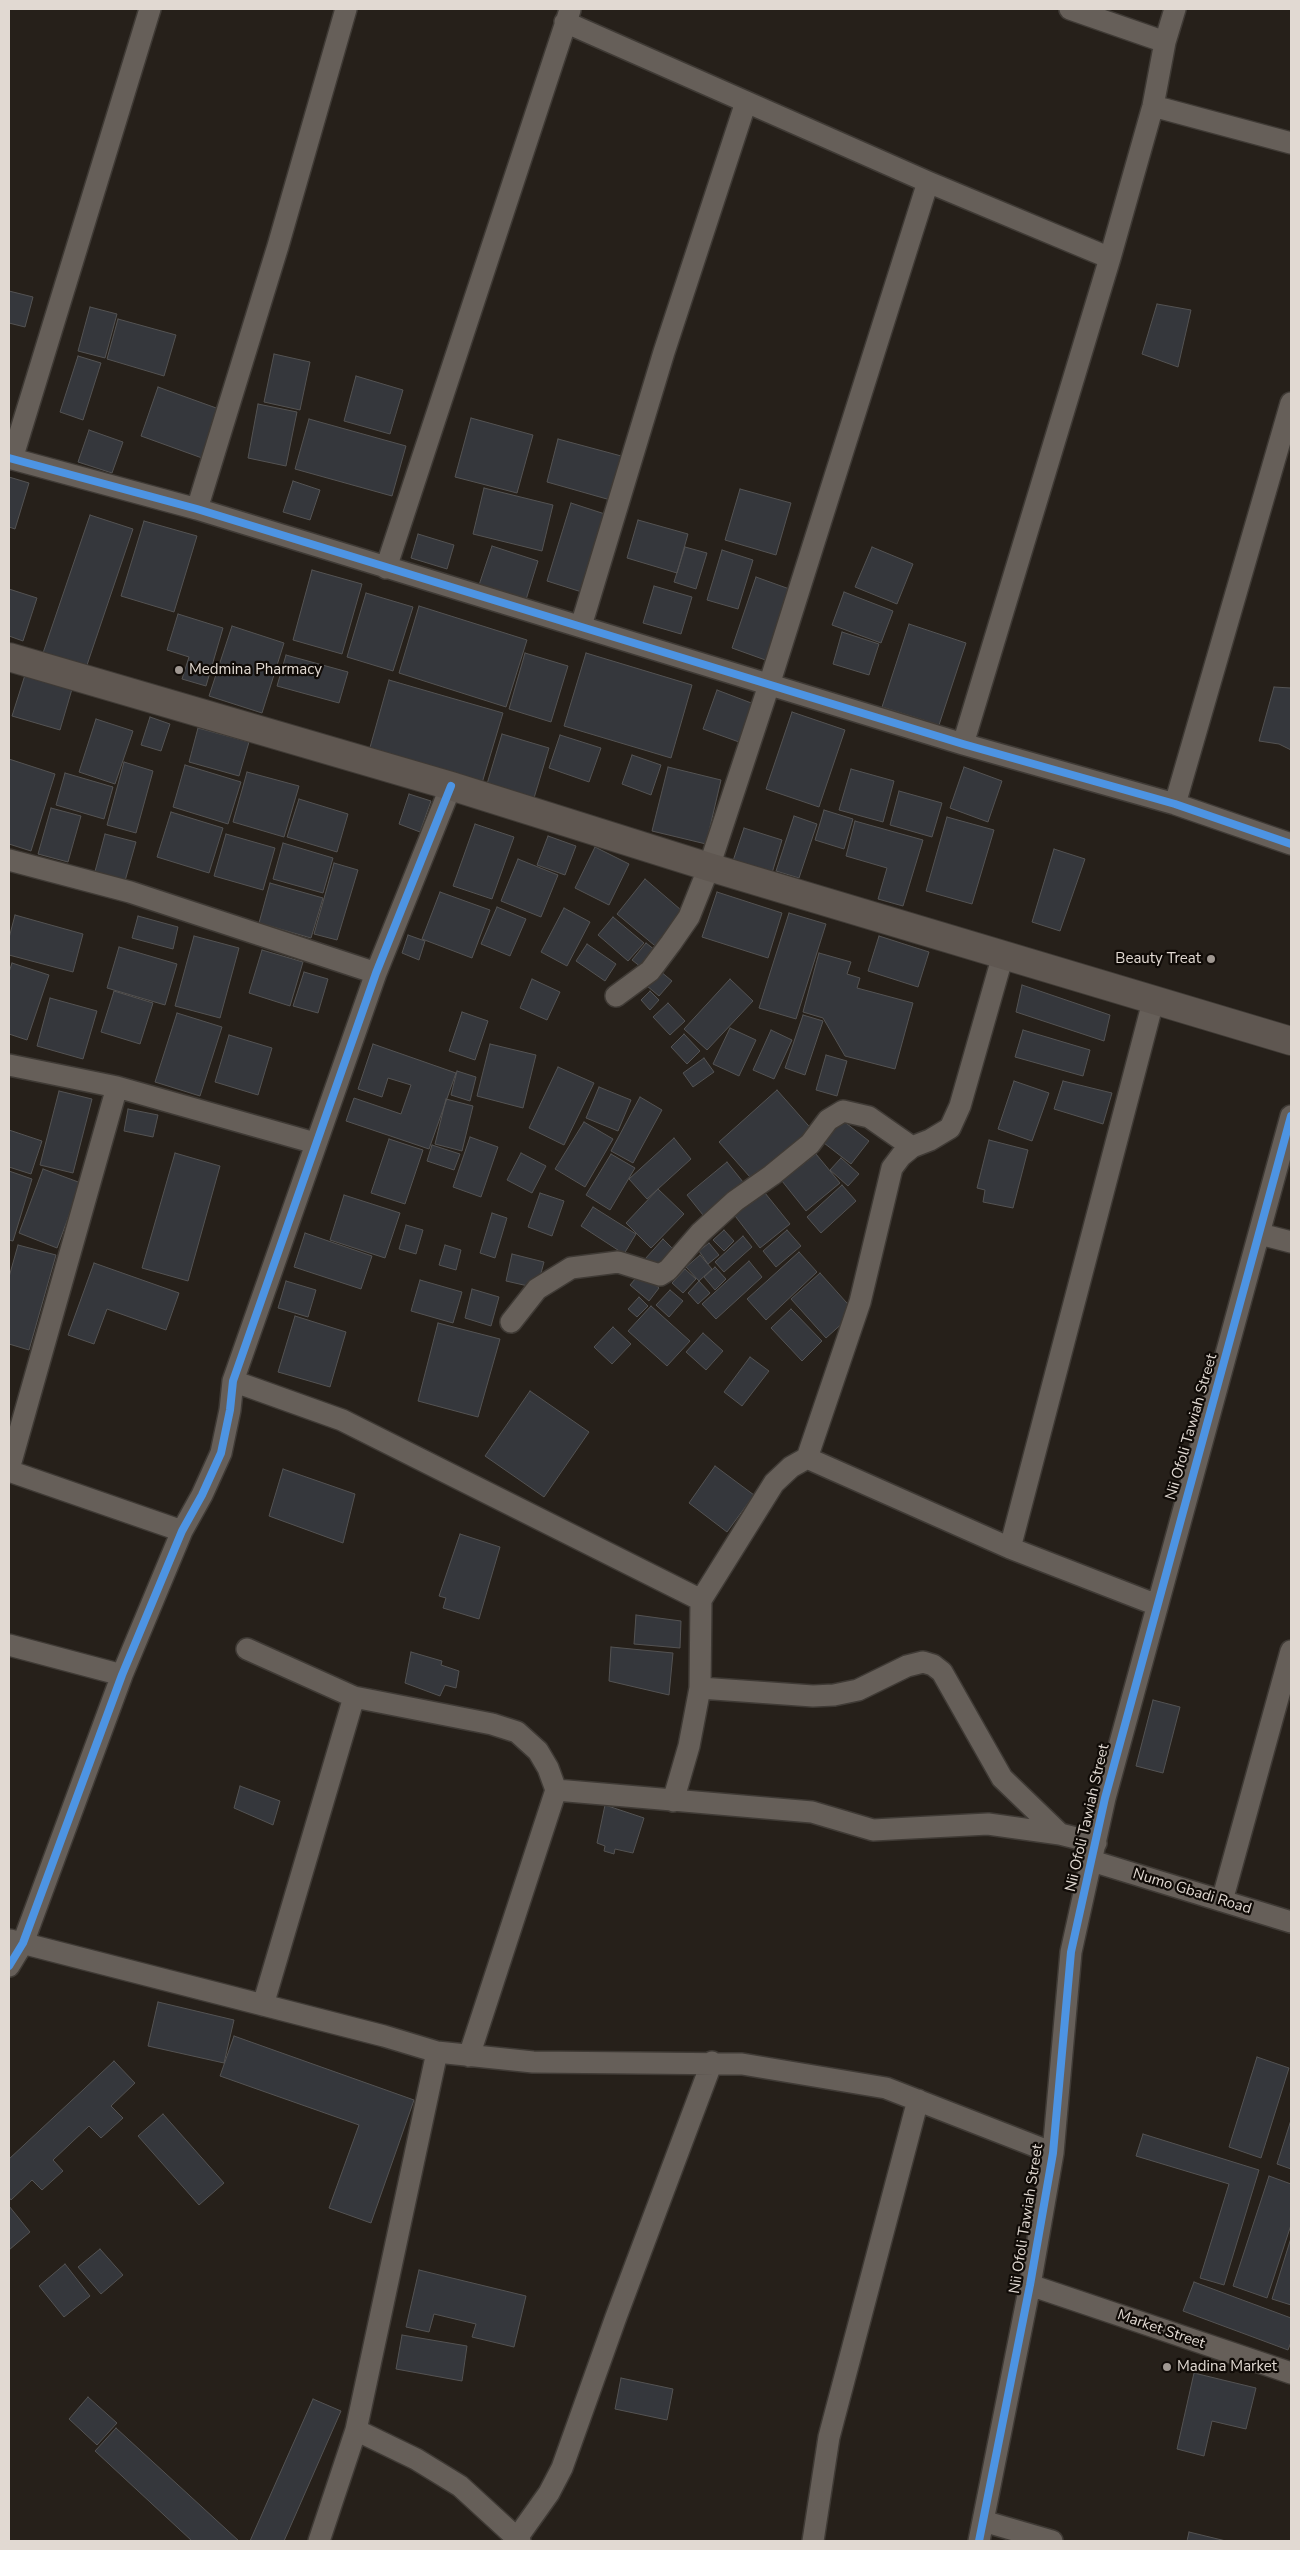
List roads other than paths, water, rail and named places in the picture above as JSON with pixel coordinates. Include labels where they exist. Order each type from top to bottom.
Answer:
[{"type":"street","points":[[150,9],[10,458],[197,509],[963,744],[1175,804],[1291,844]]},
{"type":"street","points":[[197,509],[278,246],[346,9]]},
{"type":"street","points":[[1070,9],[1165,42]]},
{"type":"street","points":[[963,744],[1110,258],[1153,106],[1165,42],[1175,9]]},
{"type":"street","points":[[386,568],[568,16],[746,102],[928,182],[1110,258]]},
{"type":"street","points":[[581,626],[664,352],[746,102]]},
{"type":"street","points":[[1153,106],[1291,143]]},
{"type":"street","points":[[616,996],[650,971],[671,943],[689,917],[709,866],[769,685],[928,182]]},
{"type":"street","points":[[1175,804],[1291,403]]},
{"type":"street","points":[[9,657],[451,786],[709,866],[1003,955],[1154,998],[1291,1041]]},
{"type":"street","points":[[9,1966],[16,1942],[122,1675],[182,1531],[202,1495],[221,1453],[230,1410],[233,1381],[315,1143],[376,973],[451,786]]},
{"type":"street","points":[[9,860],[130,892],[376,973]]},
{"type":"street","points":[[673,1801],[689,1746],[700,1688],[701,1600],[774,1483],[791,1466],[807,1458],[860,1302],[892,1168],[901,1156],[912,1147],[930,1140],[950,1128],[960,1106],[1003,955]]},
{"type":"street","points":[[1010,1548],[1154,998]]},
{"type":"street","points":[[9,1065],[116,1086],[315,1143]]},
{"type":"street","points":[[116,1086],[9,1470],[182,1531]]},
{"type":"street","points":[[511,1322],[537,1289],[571,1268],[618,1262],[660,1275],[668,1270],[700,1233],[734,1201],[772,1175],[810,1144],[828,1120],[843,1111],[869,1117],[912,1147]]},
{"type":"street","name":"Nii Ofoli Tawiah Street","points":[[981,2531],[1030,2285],[1053,2153],[1071,1952],[1105,1798],[1291,1116]]},
{"type":"street","points":[[1260,1234],[1291,1242]]},
{"type":"street","points":[[233,1381],[342,1420],[701,1600]]},
{"type":"street","points":[[807,1458],[1010,1548],[1157,1605]]},
{"type":"street","points":[[9,1645],[122,1675]]},
{"type":"street","points":[[247,1649],[354,1697],[492,1724],[517,1732],[538,1751],[548,1768],[556,1790],[469,2056]]},
{"type":"street","points":[[1222,1901],[1291,1651]]},
{"type":"street","points":[[700,1688],[813,1696],[834,1695],[858,1690],[907,1666],[922,1662],[933,1665],[942,1672],[1002,1778],[1060,1834]]},
{"type":"street","points":[[263,2005],[354,1697]]},
{"type":"street","name":"Numo Gbadi Road","points":[[556,1790],[812,1812],[873,1830],[988,1824],[1060,1834],[1094,1852],[1222,1901],[1291,1922]]},
{"type":"street","points":[[16,1942],[384,2036],[437,2052],[533,2062],[592,2064],[712,2062],[742,2064],[886,2088],[1053,2153]]},
{"type":"street","points":[[319,2541],[356,2430],[437,2052]]},
{"type":"street","points":[[356,2430],[416,2459],[460,2486],[518,2540],[549,2493],[562,2468],[616,2316],[712,2062]]},
{"type":"street","points":[[813,2541],[830,2437],[918,2100]]},
{"type":"street","name":"Market Street","points":[[1030,2285],[1291,2373]]},
{"type":"street","points":[[981,2531],[1052,2541]]},
{"type":"place","name":"Medmina Pharmacy","points":[[179,670]]},
{"type":"place","name":"Beauty Treat","points":[[1211,959]]},
{"type":"place","name":"Madina Market","points":[[1167,2367]]}]
